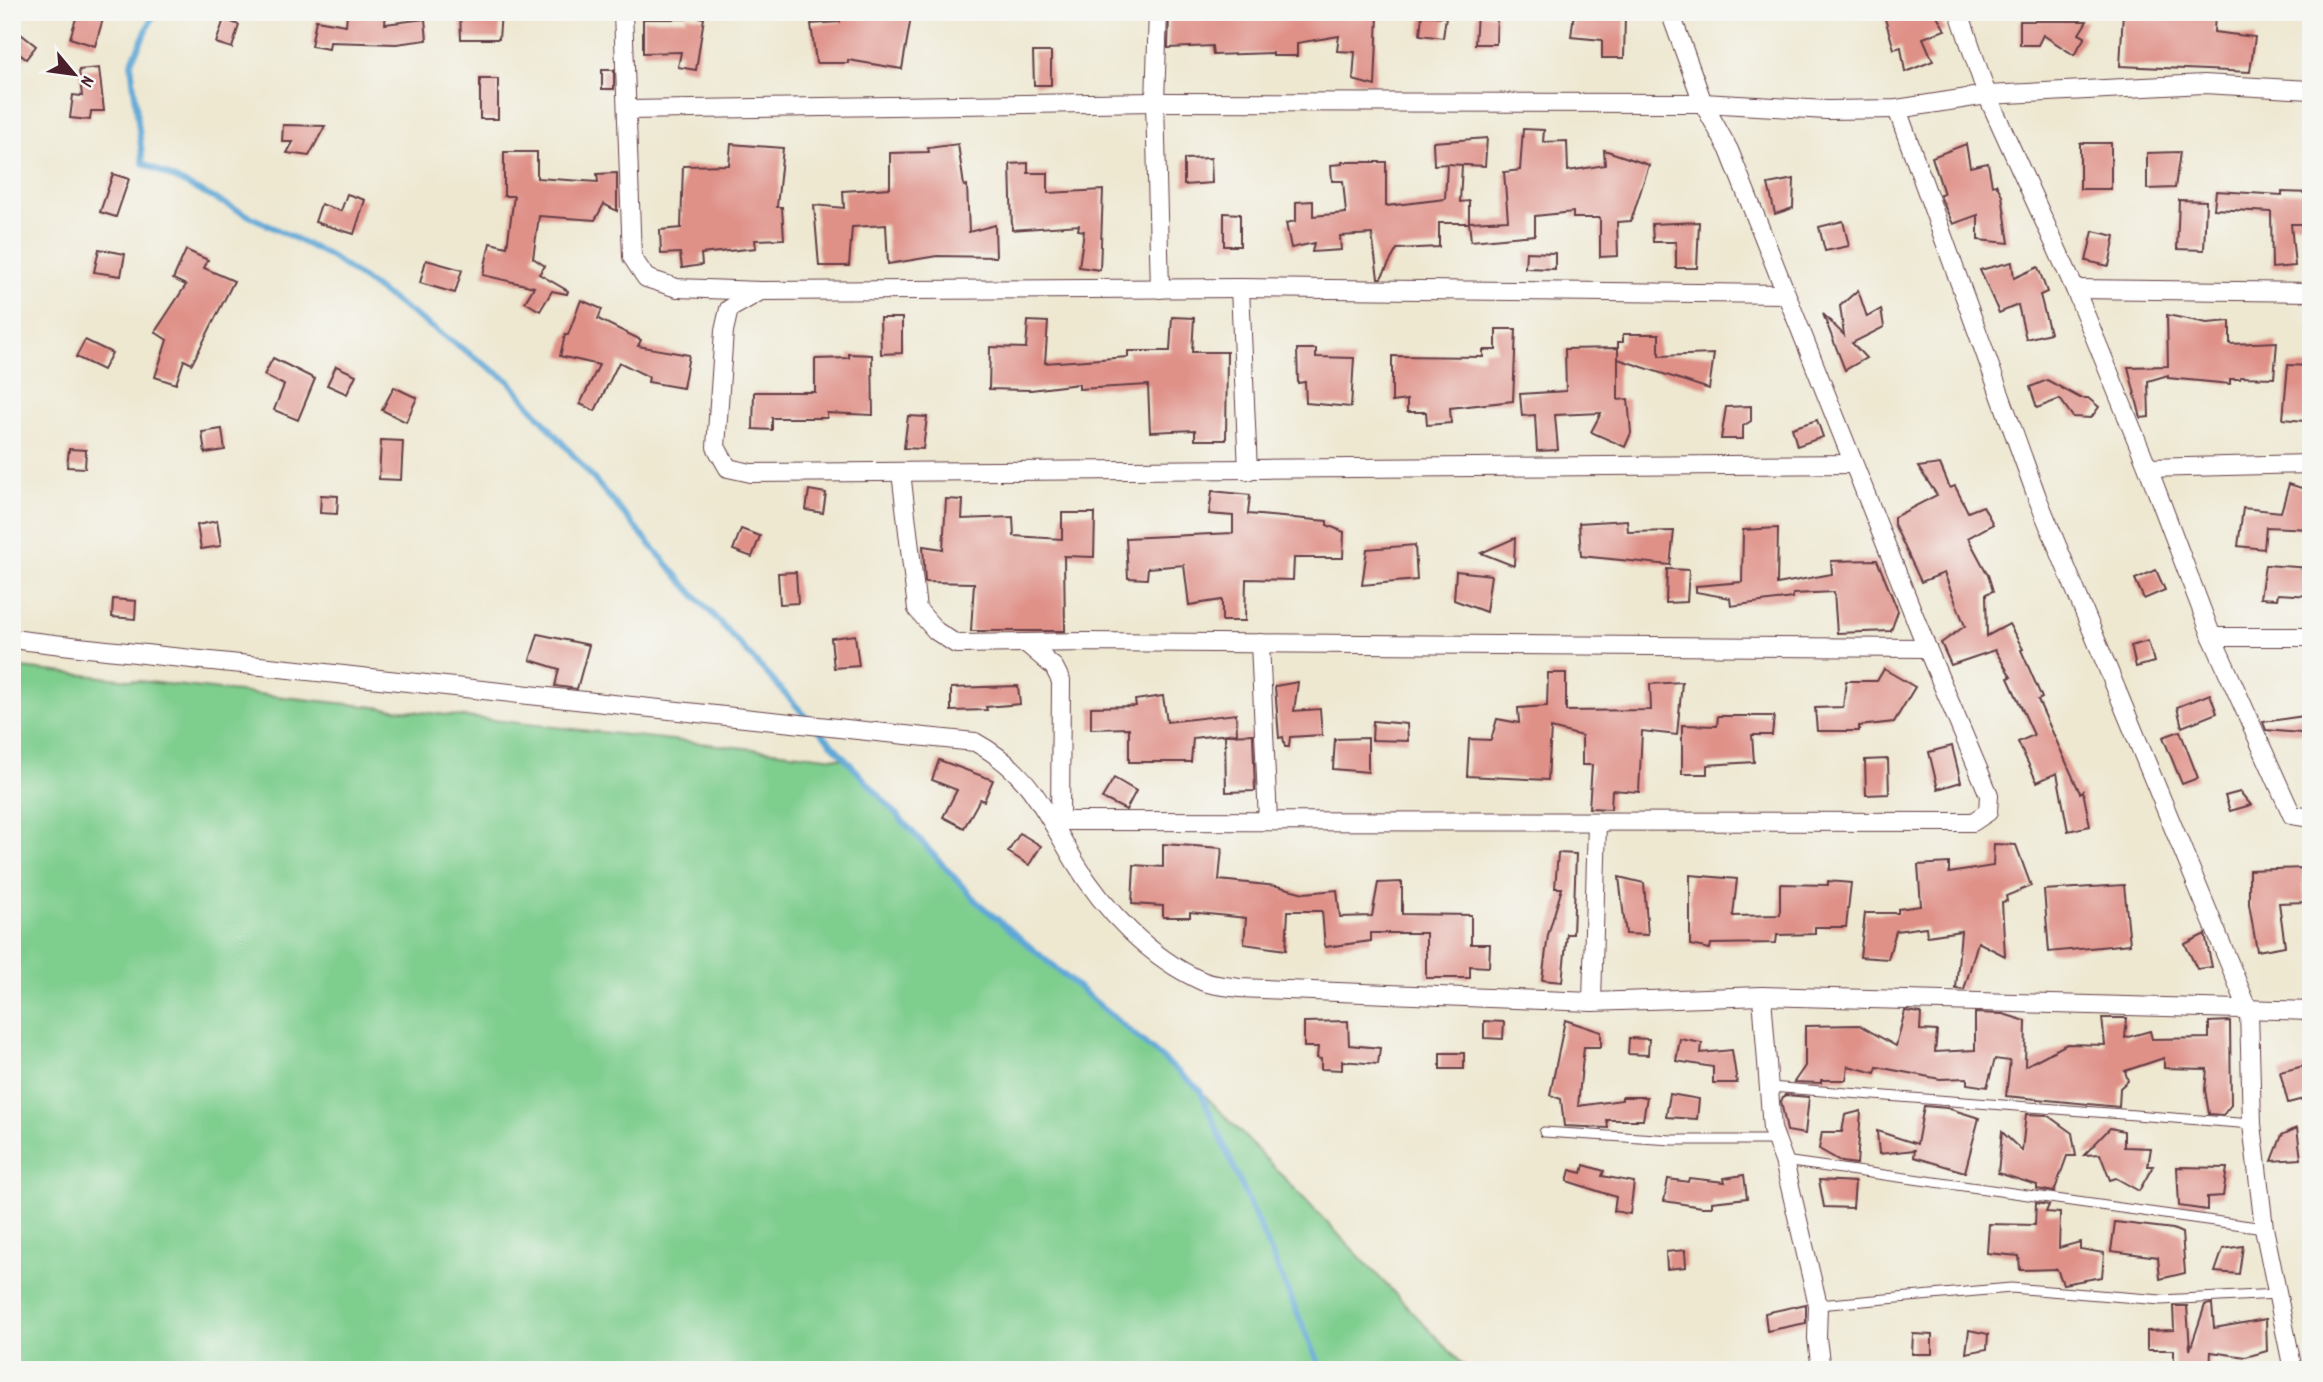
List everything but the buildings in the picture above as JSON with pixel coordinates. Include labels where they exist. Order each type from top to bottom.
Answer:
[{"type":"street","points":[[623,12],[632,257],[646,278],[677,288],[761,291],[1240,288],[1786,294]]},
{"type":"street","points":[[1158,12],[1155,102],[1160,289]]},
{"type":"street","points":[[1057,821],[1973,822],[1988,812],[1989,795],[1927,648],[1729,150],[1703,103],[1670,12]]},
{"type":"street","points":[[1959,12],[1987,95],[2075,289],[2148,468],[2212,637],[2292,815],[2311,818]]},
{"type":"street","points":[[627,110],[1155,102],[1703,103],[1827,110],[1897,109],[1987,95],[2204,84],[2311,90]]},
{"type":"street","points":[[1897,109],[2037,497],[2249,1011],[2252,1124],[2264,1228],[2293,1370]]},
{"type":"street","points":[[1240,288],[1248,471]]},
{"type":"street","points":[[2075,289],[2311,292]]},
{"type":"street","points":[[761,291],[729,309],[724,331],[716,447],[728,468],[751,473],[1853,464]]},
{"type":"street","points":[[2148,468],[2311,464]]},
{"type":"street","points":[[901,472],[917,609],[926,621],[956,644],[1260,643],[1927,648]]},
{"type":"street","points":[[2212,637],[2311,637]]},
{"type":"street","points":[[12,639],[159,658],[368,678],[650,711],[975,742],[999,755],[1017,772],[1057,821],[1075,862],[1114,914],[1142,940],[1204,982],[1239,988],[1592,1002],[1762,996],[2311,1011]]},
{"type":"street","points":[[1260,643],[1268,821]]},
{"type":"street","points":[[1027,644],[1054,667],[1061,681],[1057,821]]},
{"type":"street","points":[[1592,1002],[1597,822]]},
{"type":"street","points":[[1762,996],[1772,1129],[1784,1161],[1818,1305],[1816,1338],[1821,1370]]},
{"type":"lane","points":[[1769,1087],[2252,1124]]},
{"type":"lane","points":[[1544,1132],[1672,1140],[1777,1140]]},
{"type":"lane","points":[[1784,1161],[2264,1228]]},
{"type":"lane","points":[[1818,1305],[2011,1288],[2161,1300],[2278,1294]]},
{"type":"green space","points":[[12,667],[845,759],[977,902],[1200,1090],[1468,1370],[12,1370]]},
{"type":"waterway","points":[[155,12],[131,63],[143,163],[328,255],[509,381],[680,579],[811,722]]},
{"type":"waterway","points":[[819,730],[977,902],[1200,1090],[1322,1370]]}]
